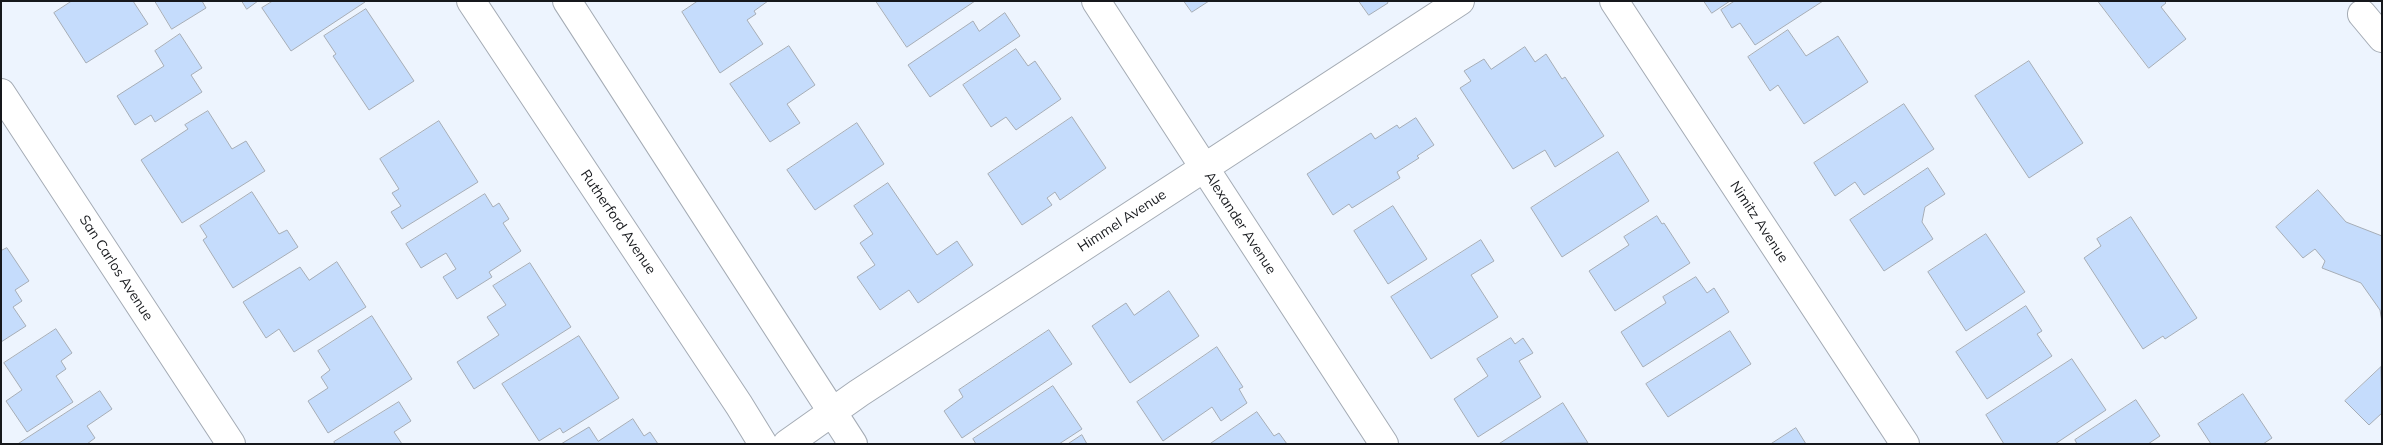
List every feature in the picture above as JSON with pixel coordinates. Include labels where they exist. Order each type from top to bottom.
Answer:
[{"type":"street","name":"Rutherford Avenue","points":[[471,1],[740,405],[763,444]]},
{"type":"street","points":[[567,1],[853,444]]},
{"type":"street","name":"Alexander Avenue","points":[[1096,1],[1384,444]]},
{"type":"street","name":"Himmel Avenue","points":[[787,444],[860,393],[1460,1]]},
{"type":"street","name":"Nimitz Avenue","points":[[1614,1],[1905,444]]},
{"type":"street","points":[[2362,14],[2382,38]]},
{"type":"street","name":"San Carlos Avenue","points":[[1,93],[231,444]]},
{"type":"building","points":[[72,1],[133,1],[148,24],[86,63],[54,13]]},
{"type":"building","points":[[155,1],[202,1],[206,8],[172,29]]},
{"type":"building","points":[[242,1],[258,1],[247,9]]},
{"type":"building","points":[[273,1],[365,2],[291,51],[262,8]]},
{"type":"building","points":[[698,1],[768,1],[754,11],[756,14],[747,20],[763,44],[720,73],[682,12]]},
{"type":"building","points":[[876,1],[975,1],[907,47]]},
{"type":"building","points":[[1184,1],[1209,1],[1192,12]]},
{"type":"building","points":[[1359,1],[1387,1],[1388,3],[1369,15]]},
{"type":"building","points":[[1704,1],[1730,1],[1712,13]]},
{"type":"building","points":[[1735,1],[1823,1],[1755,45],[1740,23],[1732,28],[1721,10]]},
{"type":"building","points":[[2098,1],[2164,1],[2166,3],[2161,7],[2186,39],[2149,68]]},
{"type":"building","points":[[366,9],[414,81],[369,110],[333,56],[336,54],[324,36]]},
{"type":"building","points":[[1005,13],[1020,36],[930,97],[908,65],[973,21],[979,31]]},
{"type":"building","points":[[1788,30],[1806,56],[1838,36],[1868,82],[1804,124],[1778,85],[1770,91],[1748,57]]},
{"type":"building","points":[[180,34],[202,68],[191,75],[202,92],[155,122],[151,115],[135,125],[117,96],[164,66],[155,51]]},
{"type":"building","points":[[789,46],[815,85],[787,104],[800,123],[770,142],[730,84]]},
{"type":"building","points":[[1525,47],[1535,62],[1546,54],[1562,79],[1565,77],[1604,136],[1555,167],[1545,150],[1513,169],[1460,88],[1471,81],[1464,71],[1484,59],[1491,69]]},
{"type":"building","points":[[1016,49],[1028,66],[1035,61],[1061,99],[1016,130],[1006,117],[991,127],[963,85]]},
{"type":"building","points":[[2029,61],[2083,143],[2029,178],[1975,96]]},
{"type":"building","points":[[1904,104],[1934,149],[1864,195],[1855,182],[1835,196],[1814,163]]},
{"type":"building","points":[[208,111],[232,149],[246,141],[265,171],[182,223],[141,160],[188,129],[185,125]]},
{"type":"building","points":[[1072,117],[1106,168],[1060,200],[1055,192],[1047,198],[1052,205],[1022,225],[988,174]]},
{"type":"building","points":[[1416,118],[1434,145],[1417,156],[1419,158],[1397,172],[1400,178],[1352,208],[1349,204],[1333,215],[1307,174],[1371,133],[1375,139],[1397,125],[1399,128]]},
{"type":"building","points":[[439,121],[478,182],[402,229],[391,212],[401,206],[392,193],[399,189],[380,159]]},
{"type":"building","points":[[857,123],[884,164],[815,210],[787,170]]},
{"type":"building","points":[[1618,152],[1649,201],[1562,257],[1531,208]]},
{"type":"building","points":[[1928,168],[1945,194],[1925,207],[1922,222],[1933,239],[1884,271],[1850,220]]},
{"type":"building","points":[[888,183],[937,255],[957,241],[973,265],[918,303],[909,290],[880,310],[857,277],[875,265],[860,243],[873,234],[854,206]]},
{"type":"building","points":[[2318,190],[2346,222],[2382,236],[2382,322],[2380,310],[2361,283],[2322,268],[2325,261],[2315,249],[2303,258],[2276,227]]},
{"type":"building","points":[[252,192],[279,234],[287,230],[298,247],[233,288],[203,240],[207,237],[200,226]]},
{"type":"building","points":[[485,194],[493,207],[499,203],[509,219],[503,223],[521,251],[489,272],[492,277],[457,299],[443,277],[456,269],[446,253],[421,268],[406,244]]},
{"type":"building","points":[[1393,206],[1427,259],[1388,284],[1354,231]]},
{"type":"building","points":[[1657,216],[1662,224],[1664,223],[1690,263],[1615,311],[1589,271],[1629,245],[1624,237]]},
{"type":"building","points":[[2131,217],[2197,318],[2165,339],[2163,336],[2143,349],[2084,258],[2101,246],[2097,239]]},
{"type":"building","points":[[1986,234],[2025,292],[1966,331],[1928,272]]},
{"type":"building","points":[[1481,240],[1494,261],[1471,275],[1498,317],[1431,359],[1391,297]]},
{"type":"building","points":[[7,248],[29,281],[15,290],[22,301],[13,307],[26,326],[1,342],[1,251]]},
{"type":"building","points":[[337,262],[366,307],[294,352],[279,329],[266,338],[243,302],[300,267],[309,280]]},
{"type":"building","points":[[530,263],[571,327],[474,389],[457,362],[499,335],[487,317],[506,305],[493,286]]},
{"type":"building","points":[[1696,277],[1707,293],[1714,288],[1729,312],[1643,367],[1621,332],[1666,303],[1663,297]]},
{"type":"building","points":[[1169,291],[1199,336],[1130,383],[1092,326],[1126,303],[1134,315]]},
{"type":"building","points":[[2026,306],[2042,331],[2037,334],[2052,356],[1987,399],[1956,352]]},
{"type":"building","points":[[372,316],[412,379],[328,433],[308,401],[328,388],[321,377],[330,370],[318,351]]},
{"type":"building","points":[[56,329],[72,353],[61,361],[66,369],[56,376],[73,402],[27,432],[6,401],[22,390],[4,363]]},
{"type":"building","points":[[1049,330],[1072,364],[962,438],[944,411],[963,397],[959,390]]},
{"type":"building","points":[[1730,331],[1751,364],[1668,417],[1646,384]]},
{"type":"building","points":[[579,336],[619,398],[563,433],[560,428],[539,441],[502,384]]},
{"type":"building","points":[[1511,338],[1515,344],[1523,338],[1533,353],[1519,361],[1541,397],[1478,437],[1454,399],[1488,376],[1477,359]]},
{"type":"building","points":[[1217,347],[1243,387],[1239,389],[1247,403],[1221,421],[1212,407],[1163,441],[1137,402]]},
{"type":"building","points":[[2072,359],[2106,410],[2055,444],[2004,444],[1986,415]]},
{"type":"building","points":[[2381,367],[2382,413],[2369,425],[2345,401]]},
{"type":"building","points":[[1053,386],[1082,429],[1059,444],[976,444],[973,439]]},
{"type":"building","points":[[100,391],[112,409],[87,426],[95,438],[87,444],[18,444]]},
{"type":"building","points":[[2243,394],[2272,438],[2263,444],[2211,444],[2198,424]]},
{"type":"building","points":[[2136,400],[2160,436],[2148,444],[2077,444],[2075,440]]},
{"type":"building","points":[[399,402],[411,421],[394,432],[402,444],[335,444],[334,442]]},
{"type":"building","points":[[1563,403],[1588,443],[1499,444]]},
{"type":"building","points":[[1257,412],[1274,436],[1279,433],[1287,444],[1210,444]]},
{"type":"building","points":[[633,419],[644,436],[650,432],[658,444],[561,444],[589,427],[598,441]]},
{"type":"building","points":[[1796,428],[1806,444],[1771,444]]},
{"type":"building","points":[[1082,435],[1087,444],[1068,444]]}]
